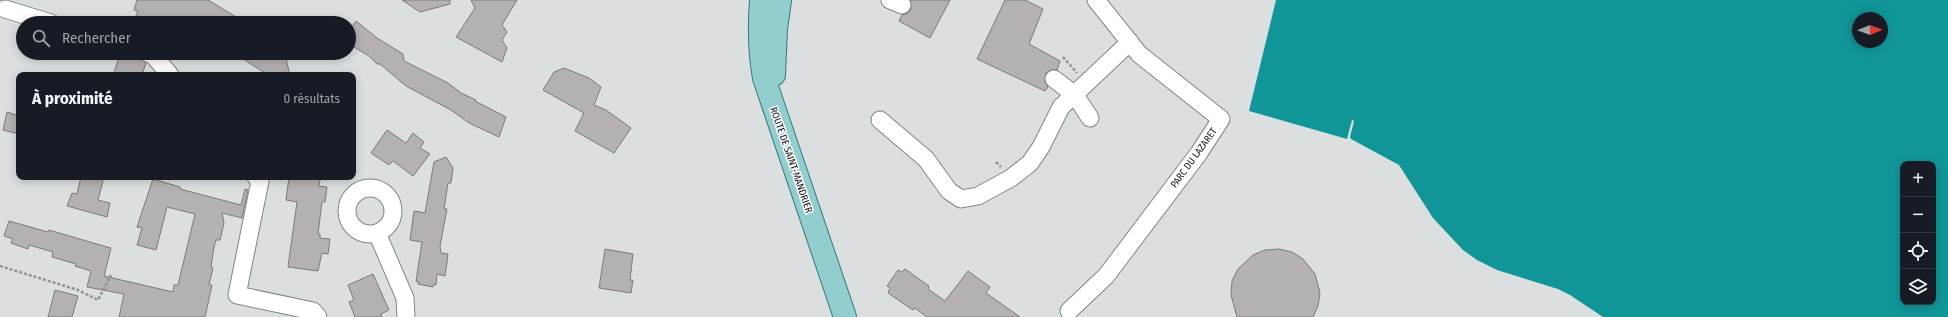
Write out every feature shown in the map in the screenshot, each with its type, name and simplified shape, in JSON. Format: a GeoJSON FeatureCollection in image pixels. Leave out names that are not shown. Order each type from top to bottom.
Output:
{"type":"FeatureCollection","features":[{"type":"Feature","properties":{"kind":"main road","name":"ROUTE DE SAINT-MANDRIER"},"geometry":{"type":"LineString","coordinates":[[762,0],[759,26],[759,54],[764,78],[845,317]]}},
{"type":"Feature","properties":{"kind":"main road","name":"ROUTE DE SAINT-MANDRIER"},"geometry":{"type":"LineString","coordinates":[[780,0],[775,41],[774,77],[780,102],[855,317]]}},
{"type":"Feature","properties":{"kind":"street","name":"PARC DU LAZARET"},"geometry":{"type":"LineString","coordinates":[[1069,311],[1106,276],[1199,153],[1221,119],[1139,54],[1096,0]]}},
{"type":"Feature","properties":{"kind":"street"},"geometry":{"type":"LineString","coordinates":[[4,10],[26,16]]}},
{"type":"Feature","properties":{"kind":"street"},"geometry":{"type":"LineString","coordinates":[[880,120],[926,158],[949,191],[961,199],[978,196],[1011,178],[1030,163],[1041,147],[1061,107],[1130,42]]}},
{"type":"Feature","properties":{"kind":"street"},"geometry":{"type":"LineString","coordinates":[[157,60],[167,72]]}},
{"type":"Feature","properties":{"kind":"street"},"geometry":{"type":"LineString","coordinates":[[1054,79],[1075,95],[1090,118]]}},
{"type":"Feature","properties":{"kind":"street"},"geometry":{"type":"LineString","coordinates":[[259,180],[237,295],[313,311],[318,317]]}},
{"type":"Feature","properties":{"kind":"street"},"geometry":{"type":"LineString","coordinates":[[377,233],[405,298],[406,317]]}},
{"type":"Feature","properties":{"kind":"path"},"geometry":{"type":"LineString","coordinates":[[0,266],[78,290],[98,300],[111,275]]}},
{"type":"Feature","properties":{"kind":"water"},"geometry":{"type":"Polygon","coordinates":[[[1276,0],[1948,0],[1948,317],[1603,317],[1570,295],[1558,289],[1497,270],[1477,260],[1463,250],[1433,218],[1399,165],[1351,139],[1350,137],[1354,121],[1352,120],[1347,139],[1249,111],[1276,0]]]}},
{"type":"Feature","properties":{"kind":"building"},"geometry":{"type":"Polygon","coordinates":[[[137,0],[208,0],[234,16],[136,16],[138,11],[134,10],[137,0]]]}},
{"type":"Feature","properties":{"kind":"building"},"geometry":{"type":"Polygon","coordinates":[[[402,0],[450,0],[450,4],[420,12],[402,0]]]}},
{"type":"Feature","properties":{"kind":"building"},"geometry":{"type":"Polygon","coordinates":[[[471,0],[517,0],[502,25],[507,32],[502,40],[507,48],[502,62],[456,37],[475,8],[471,0]]]}},
{"type":"Feature","properties":{"kind":"building"},"geometry":{"type":"Polygon","coordinates":[[[910,0],[950,0],[930,38],[899,21],[902,15],[908,13],[911,9],[910,0]]]}},
{"type":"Feature","properties":{"kind":"building"},"geometry":{"type":"Polygon","coordinates":[[[1005,0],[1025,0],[1043,9],[1029,44],[1060,61],[1057,70],[1051,70],[1046,73],[1045,82],[1048,87],[1045,91],[977,59],[1005,0]]]}},
{"type":"Feature","properties":{"kind":"building"},"geometry":{"type":"Polygon","coordinates":[[[356,21],[377,38],[403,54],[404,61],[448,83],[461,93],[506,117],[499,137],[469,123],[451,110],[406,86],[369,56],[356,48],[356,21]]]}},
{"type":"Feature","properties":{"kind":"building"},"geometry":{"type":"Polygon","coordinates":[[[118,60],[142,60],[146,63],[143,72],[114,72],[118,60]]]}},
{"type":"Feature","properties":{"kind":"building"},"geometry":{"type":"Polygon","coordinates":[[[245,60],[286,60],[289,72],[263,72],[245,60]]]}},
{"type":"Feature","properties":{"kind":"building"},"geometry":{"type":"Polygon","coordinates":[[[564,68],[589,78],[601,87],[594,105],[606,110],[631,128],[614,153],[575,131],[584,113],[543,90],[554,72],[564,68]]]}},
{"type":"Feature","properties":{"kind":"building"},"geometry":{"type":"Polygon","coordinates":[[[7,112],[16,115],[16,133],[3,130],[7,112]]]}},
{"type":"Feature","properties":{"kind":"building"},"geometry":{"type":"Polygon","coordinates":[[[387,130],[406,143],[413,133],[424,142],[420,148],[430,154],[413,176],[393,161],[389,165],[371,153],[387,130]]]}},
{"type":"Feature","properties":{"kind":"building"},"geometry":{"type":"Polygon","coordinates":[[[446,157],[453,168],[451,183],[448,183],[444,209],[447,209],[440,246],[441,253],[448,254],[445,276],[437,274],[436,285],[434,284],[433,287],[418,284],[418,281],[416,281],[422,242],[410,240],[414,211],[425,213],[434,162],[446,157]]]}},
{"type":"Feature","properties":{"kind":"building"},"geometry":{"type":"Polygon","coordinates":[[[80,180],[103,180],[98,200],[110,203],[107,217],[67,206],[72,193],[77,194],[80,180]]]}},
{"type":"Feature","properties":{"kind":"building"},"geometry":{"type":"Polygon","coordinates":[[[153,180],[180,187],[180,189],[241,205],[245,189],[248,190],[242,218],[222,213],[224,223],[220,240],[216,240],[214,247],[211,267],[213,268],[209,285],[212,285],[205,317],[119,317],[124,294],[87,287],[91,271],[75,266],[76,264],[52,257],[53,252],[29,245],[28,249],[11,243],[13,239],[4,236],[9,221],[48,232],[49,230],[111,248],[104,276],[173,292],[174,285],[178,285],[195,214],[167,207],[156,250],[137,245],[142,228],[137,227],[153,180]]]}},
{"type":"Feature","properties":{"kind":"building"},"geometry":{"type":"Polygon","coordinates":[[[289,180],[320,180],[319,186],[327,187],[325,202],[322,202],[318,234],[320,234],[320,238],[330,239],[328,254],[322,253],[318,271],[288,267],[297,202],[286,200],[289,180]]]}},
{"type":"Feature","properties":{"kind":"building"},"geometry":{"type":"Polygon","coordinates":[[[605,249],[633,254],[630,280],[633,280],[631,293],[599,288],[605,249]]]}},
{"type":"Feature","properties":{"kind":"building"},"geometry":{"type":"Polygon","coordinates":[[[1279,249],[1292,252],[1303,259],[1315,274],[1320,293],[1318,306],[1313,317],[1237,317],[1231,295],[1232,281],[1238,269],[1253,255],[1265,250],[1279,249]]]}},
{"type":"Feature","properties":{"kind":"building"},"geometry":{"type":"Polygon","coordinates":[[[905,269],[929,286],[928,289],[945,301],[968,271],[990,287],[986,293],[1020,317],[927,317],[915,308],[913,310],[888,293],[890,288],[887,286],[898,270],[902,272],[905,269]]]}},
{"type":"Feature","properties":{"kind":"building"},"geometry":{"type":"Polygon","coordinates":[[[373,274],[389,310],[381,314],[382,317],[355,317],[349,302],[354,300],[348,285],[373,274]]]}},
{"type":"Feature","properties":{"kind":"building"},"geometry":{"type":"Polygon","coordinates":[[[55,290],[78,296],[72,317],[48,317],[55,290]]]}}]}
